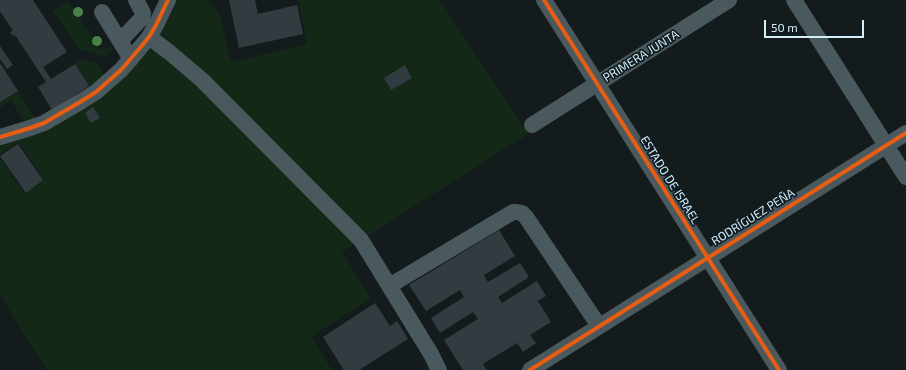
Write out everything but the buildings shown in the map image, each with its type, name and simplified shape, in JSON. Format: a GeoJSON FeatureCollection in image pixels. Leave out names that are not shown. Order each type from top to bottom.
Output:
{"type":"FeatureCollection","features":[{"type":"Feature","properties":{"kind":"street"},"geometry":{"type":"LineString","coordinates":[[120,41],[142,18],[143,13],[136,0]]}},
{"type":"Feature","properties":{"kind":"street"},"geometry":{"type":"LineString","coordinates":[[0,137],[44,122],[96,92],[111,80],[131,60],[149,37],[168,0]]}},
{"type":"Feature","properties":{"kind":"street","name":"ESTADO DE ISRAEL"},"geometry":{"type":"LineString","coordinates":[[544,0],[778,370]]}},
{"type":"Feature","properties":{"kind":"street","name":"PRIMERA JUNTA"},"geometry":{"type":"LineString","coordinates":[[532,125],[729,0]]}},
{"type":"Feature","properties":{"kind":"street"},"geometry":{"type":"LineString","coordinates":[[794,0],[906,177]]}},
{"type":"Feature","properties":{"kind":"street"},"geometry":{"type":"LineString","coordinates":[[102,12],[131,60]]}},
{"type":"Feature","properties":{"kind":"street"},"geometry":{"type":"LineString","coordinates":[[149,37],[202,80],[361,240],[431,354],[439,370]]}},
{"type":"Feature","properties":{"kind":"street","name":"RODRÍGUEZ PEÑA"},"geometry":{"type":"LineString","coordinates":[[530,370],[906,133]]}},
{"type":"Feature","properties":{"kind":"street"},"geometry":{"type":"LineString","coordinates":[[390,286],[512,212],[517,212],[522,213],[526,217],[599,326]]}},
{"type":"Feature","properties":{"kind":"green space"},"geometry":{"type":"Polygon","coordinates":[[[176,0],[208,0],[219,12],[231,62],[307,44],[299,0],[440,0],[528,134],[342,252],[371,298],[311,337],[332,370],[47,370],[0,295],[0,158],[24,193],[44,179],[19,142],[0,154],[0,143],[45,127],[160,37],[159,34],[176,0]]]}},
{"type":"Feature","properties":{"kind":"green space"},"geometry":{"type":"Polygon","coordinates":[[[68,1],[100,49],[112,47],[113,50],[107,52],[108,56],[98,55],[79,49],[53,11],[68,1]]]}},
{"type":"Feature","properties":{"kind":"green space"},"geometry":{"type":"Polygon","coordinates":[[[82,59],[98,64],[105,76],[90,88],[75,64],[82,59]]]}},
{"type":"Feature","properties":{"kind":"green space"},"geometry":{"type":"Polygon","coordinates":[[[18,91],[36,119],[25,123],[11,100],[0,107],[0,102],[18,91]]]}},
{"type":"Feature","properties":{"kind":"cycle path"},"geometry":{"type":"LineString","coordinates":[[0,137],[44,123],[96,92],[121,70],[149,37],[168,0]]}},
{"type":"Feature","properties":{"kind":"cycle path"},"geometry":{"type":"LineString","coordinates":[[544,0],[779,370]]}},
{"type":"Feature","properties":{"kind":"cycle path"},"geometry":{"type":"LineString","coordinates":[[530,370],[906,133]]}}]}
